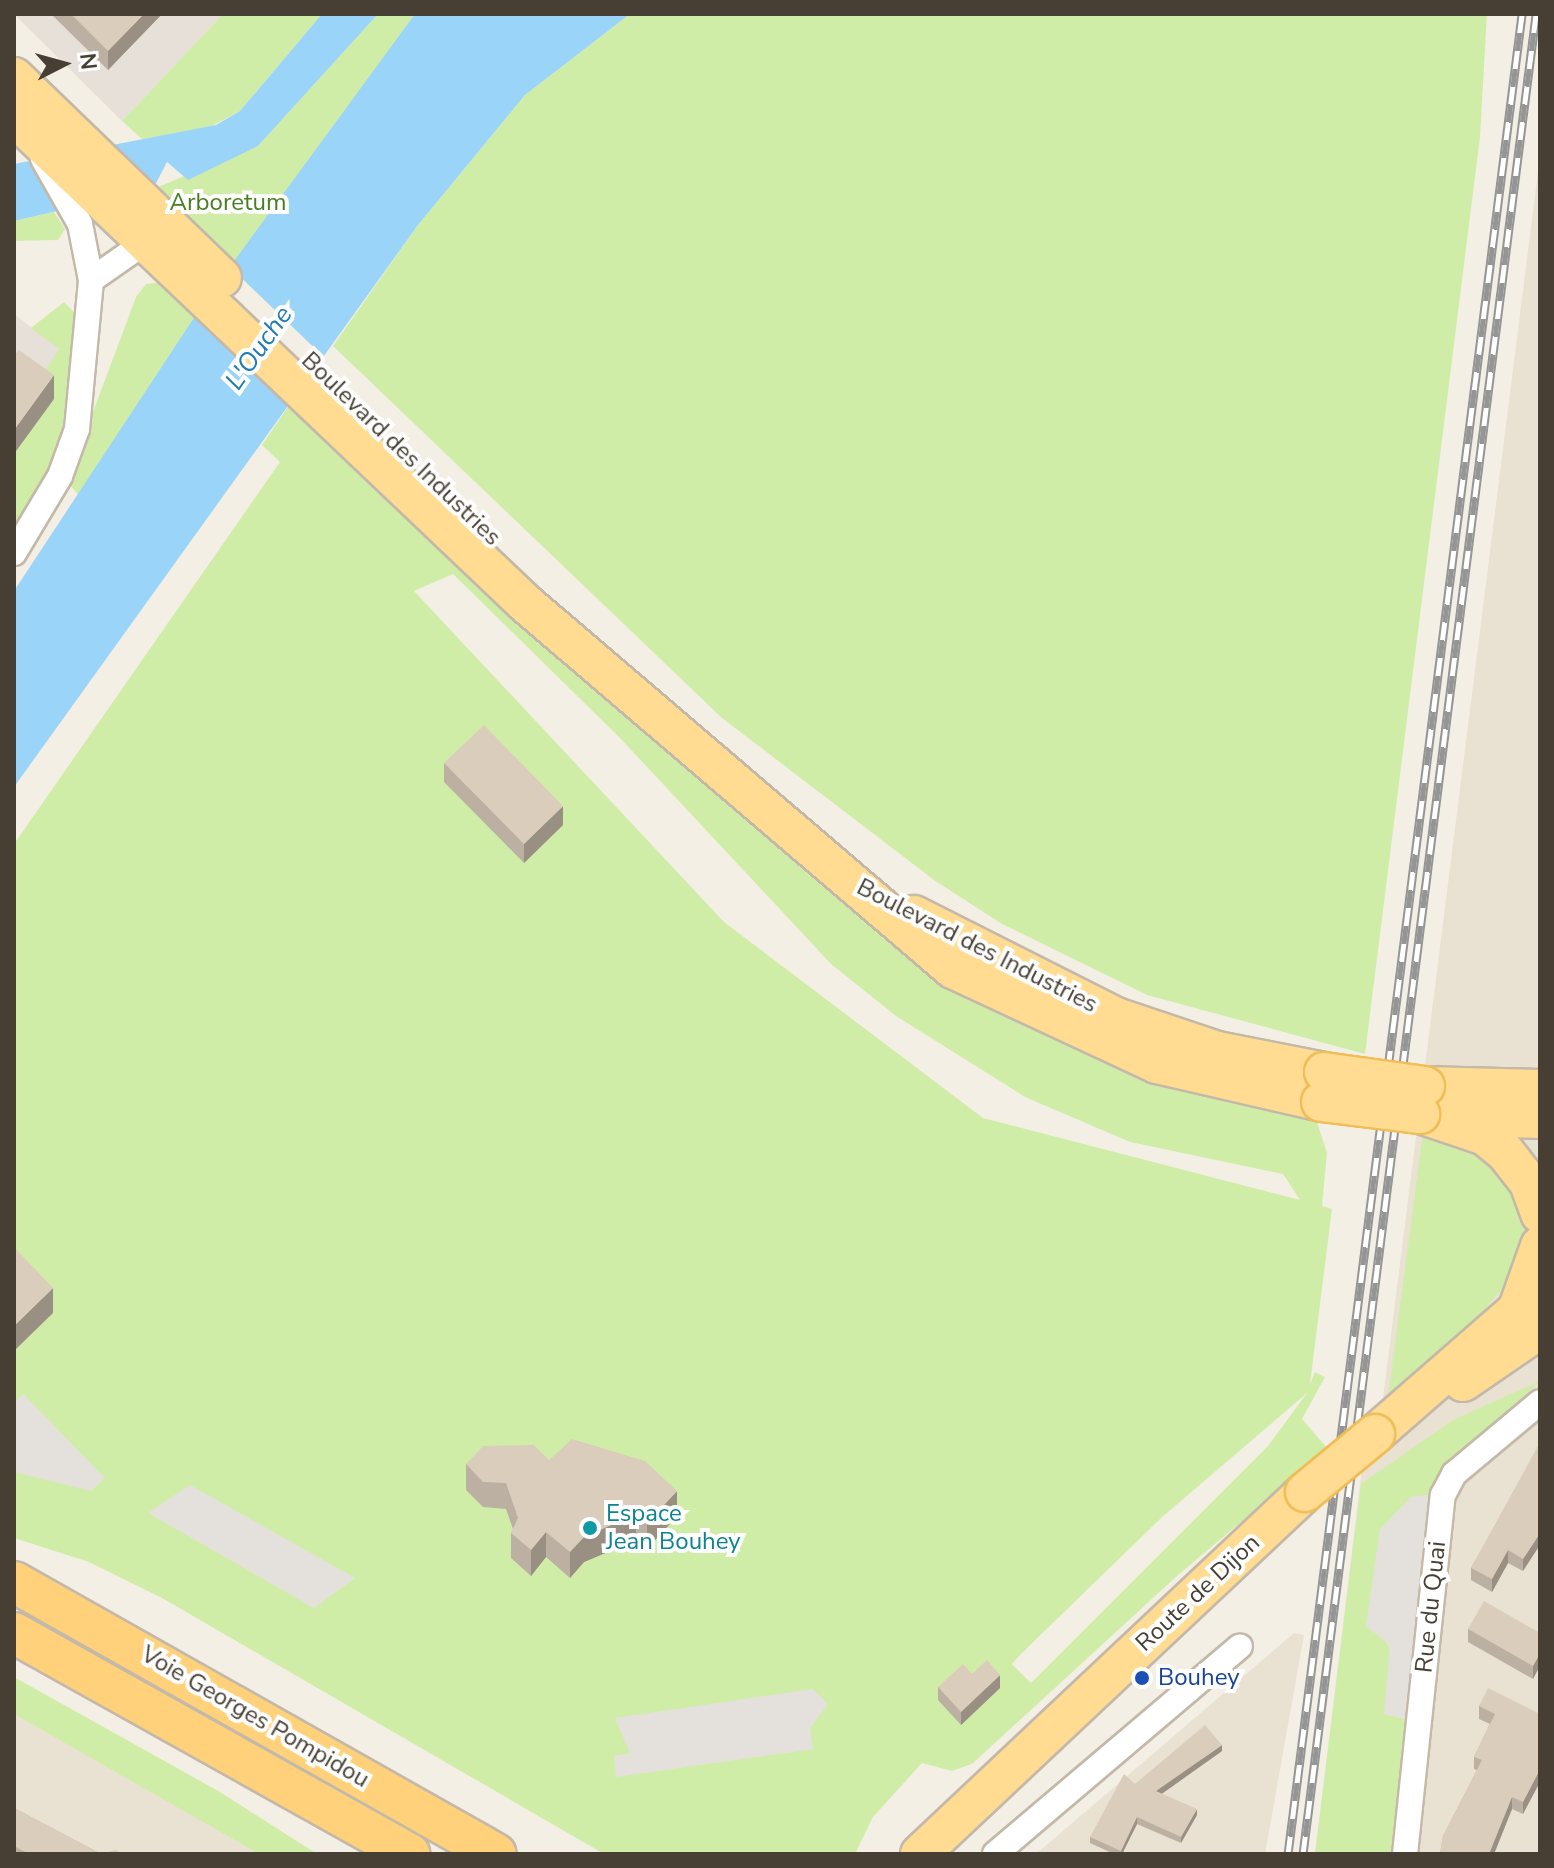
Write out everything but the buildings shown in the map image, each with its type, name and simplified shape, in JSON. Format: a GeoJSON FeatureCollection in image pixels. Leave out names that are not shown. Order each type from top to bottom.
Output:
{"type":"FeatureCollection","features":[{"type":"Feature","properties":{"kind":"highway","name":"Voie Georges Pompidou"},"geometry":{"type":"LineString","coordinates":[[14,1582],[496,1854]]}},
{"type":"Feature","properties":{"kind":"highway","name":"Voie Georges Pompidou"},"geometry":{"type":"LineString","coordinates":[[14,1633],[409,1854]]}},
{"type":"Feature","properties":{"kind":"main road","name":"Boulevard des Industries"},"geometry":{"type":"LineString","coordinates":[[14,77],[43,135],[212,285],[321,389],[525,603],[953,969],[1052,1021],[1210,1080],[1322,1087],[1540,1119]]}},
{"type":"Feature","properties":{"kind":"main road","name":"Boulevard des Industries"},"geometry":{"type":"LineString","coordinates":[[1423,1100],[1540,1089]]}},
{"type":"Feature","properties":{"kind":"main road","name":"Boulevard des Industries"},"geometry":{"type":"LineString","coordinates":[[1423,1100],[1485,1136],[1505,1152],[1529,1183],[1540,1214]]}},
{"type":"Feature","properties":{"kind":"main road"},"geometry":{"type":"LineString","coordinates":[[1533,1308],[1540,1246]]}},
{"type":"Feature","properties":{"kind":"main road","name":"Route de Dijon"},"geometry":{"type":"LineString","coordinates":[[920,1854],[1305,1492],[1533,1308]]}},
{"type":"Feature","properties":{"kind":"street"},"geometry":{"type":"LineString","coordinates":[[14,553],[60,476],[77,429],[91,280],[80,224],[43,135]]}},
{"type":"Feature","properties":{"kind":"street"},"geometry":{"type":"LineString","coordinates":[[91,280],[156,234]]}},
{"type":"Feature","properties":{"kind":"street","name":"Rue du Quai"},"geometry":{"type":"LineString","coordinates":[[1405,1854],[1443,1495],[1454,1474],[1540,1402]]}},
{"type":"Feature","properties":{"kind":"street"},"geometry":{"type":"LineString","coordinates":[[995,1854],[1240,1646]]}},
{"type":"Feature","properties":{"kind":"shaded area"},"geometry":{"type":"Polygon","coordinates":[[[14,14],[223,14],[122,121],[14,14]]]}},
{"type":"Feature","properties":{"kind":"shaded area"},"geometry":{"type":"Polygon","coordinates":[[[1540,156],[1540,1854],[1315,1854],[1368,1419],[1382,1406],[1540,156]]]}},
{"type":"Feature","properties":{"kind":"shaded area"},"geometry":{"type":"Polygon","coordinates":[[[14,314],[59,349],[61,422],[14,459],[14,314]]]}},
{"type":"Feature","properties":{"kind":"shaded area"},"geometry":{"type":"Polygon","coordinates":[[[23,1394],[105,1478],[91,1491],[14,1472],[14,1403],[23,1394]]]}},
{"type":"Feature","properties":{"kind":"shaded area"},"geometry":{"type":"Polygon","coordinates":[[[190,1485],[355,1578],[314,1608],[148,1513],[190,1485]]]}},
{"type":"Feature","properties":{"kind":"shaded area"},"geometry":{"type":"Polygon","coordinates":[[[1434,1494],[1406,1719],[1384,1714],[1390,1645],[1366,1626],[1380,1529],[1411,1497],[1434,1494]]]}},
{"type":"Feature","properties":{"kind":"shaded area"},"geometry":{"type":"Polygon","coordinates":[[[1294,1633],[1304,1635],[1265,1854],[1036,1854],[1294,1633]]]}},
{"type":"Feature","properties":{"kind":"shaded area"},"geometry":{"type":"Polygon","coordinates":[[[813,1689],[828,1704],[810,1728],[813,1749],[616,1777],[614,1756],[630,1753],[615,1718],[813,1689]]]}},
{"type":"Feature","properties":{"kind":"shaded area"},"geometry":{"type":"Polygon","coordinates":[[[14,1714],[182,1808],[259,1854],[14,1854],[14,1714]]]}},
{"type":"Feature","properties":{"kind":"green space"},"geometry":{"type":"Polygon","coordinates":[[[223,14],[322,14],[240,111],[206,129],[142,139],[122,121],[223,14]]]}},
{"type":"Feature","properties":{"kind":"green space","name":"Arboretum"},"geometry":{"type":"Polygon","coordinates":[[[378,14],[415,14],[235,267],[153,189],[258,146],[378,14]]]}},
{"type":"Feature","properties":{"kind":"green space"},"geometry":{"type":"Polygon","coordinates":[[[630,14],[1487,14],[1480,137],[1365,1054],[1147,995],[1002,924],[934,880],[722,718],[333,346],[418,225],[525,95],[630,14]]]}},
{"type":"Feature","properties":{"kind":"green space"},"geometry":{"type":"Polygon","coordinates":[[[54,212],[65,229],[58,240],[14,241],[14,221],[54,212]]]}},
{"type":"Feature","properties":{"kind":"green space"},"geometry":{"type":"Polygon","coordinates":[[[164,282],[200,310],[79,496],[69,484],[78,452],[136,297],[146,284],[164,282]]]}},
{"type":"Feature","properties":{"kind":"green space"},"geometry":{"type":"Polygon","coordinates":[[[64,302],[75,313],[71,410],[50,475],[14,539],[14,454],[53,399],[35,386],[59,349],[31,328],[64,302]]]}},
{"type":"Feature","properties":{"kind":"green space"},"geometry":{"type":"Polygon","coordinates":[[[294,398],[649,733],[889,943],[979,1001],[1074,1047],[1186,1087],[1315,1116],[1327,1153],[1322,1206],[1332,1209],[1310,1384],[1315,1372],[1325,1377],[1302,1419],[1328,1449],[1178,1575],[972,1764],[952,1771],[922,1763],[873,1817],[855,1854],[604,1854],[162,1598],[89,1562],[14,1538],[14,844],[280,462],[262,445],[294,398]],[[453,574],[414,591],[724,922],[983,1118],[1300,1200],[1283,1174],[1130,1142],[1025,1097],[896,1016],[831,964],[620,738],[453,574]],[[1307,1393],[1161,1518],[1012,1664],[1031,1683],[1268,1446],[1307,1393]]]}},
{"type":"Feature","properties":{"kind":"green space"},"geometry":{"type":"Polygon","coordinates":[[[1423,1133],[1490,1153],[1530,1221],[1508,1282],[1451,1350],[1387,1405],[1423,1133]]]}},
{"type":"Feature","properties":{"kind":"green space"},"geometry":{"type":"Polygon","coordinates":[[[1540,1381],[1447,1465],[1385,1638],[1392,1656],[1384,1714],[1412,1721],[1396,1854],[1315,1854],[1361,1484],[1453,1420],[1540,1381]]]}},
{"type":"Feature","properties":{"kind":"green space"},"geometry":{"type":"Polygon","coordinates":[[[14,1677],[220,1792],[317,1854],[259,1854],[14,1714],[14,1677]]]}},
{"type":"Feature","properties":{"kind":"water"},"geometry":{"type":"Polygon","coordinates":[[[322,14],[378,14],[258,146],[188,180],[167,162],[153,189],[14,221],[14,164],[216,125],[240,111],[322,14]]]}},
{"type":"Feature","properties":{"kind":"water","name":"L'Ouche"},"geometry":{"type":"Polygon","coordinates":[[[415,14],[630,14],[525,95],[418,225],[14,787],[14,591],[207,298],[415,14]]]}},
{"type":"Feature","properties":{"kind":"pier"},"geometry":{"type":"Polygon","coordinates":[[[230,267],[327,360],[304,390],[205,296],[230,267]]]}},
{"type":"Feature","properties":{"kind":"railway"},"geometry":{"type":"LineString","coordinates":[[1288,1854],[1522,14]]}},
{"type":"Feature","properties":{"kind":"railway"},"geometry":{"type":"LineString","coordinates":[[1303,1854],[1536,14]]}},
{"type":"Feature","properties":{"kind":"place","name":"Espace Jean Bouhey"},"geometry":{"type":"Point","coordinates":[590,1528]}},
{"type":"Feature","properties":{"kind":"place","name":"Bouhey"},"geometry":{"type":"Point","coordinates":[1142,1678]}}]}
